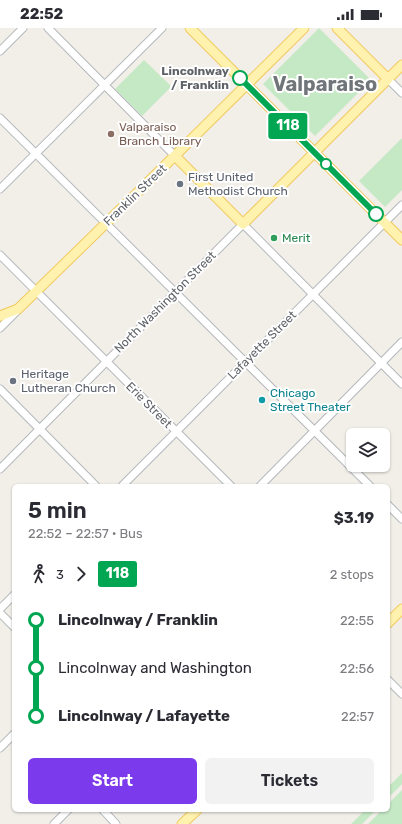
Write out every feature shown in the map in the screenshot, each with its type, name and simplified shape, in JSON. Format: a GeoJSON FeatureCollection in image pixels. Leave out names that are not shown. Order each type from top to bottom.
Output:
{"type":"FeatureCollection","features":[{"type":"Feature","properties":{"kind":"main road"},"geometry":{"type":"LineString","coordinates":[[190,28],[402,240]]}},
{"type":"Feature","properties":{"kind":"main road","name":"Franklin Street"},"geometry":{"type":"LineString","coordinates":[[18,309],[304,28]]}},
{"type":"Feature","properties":{"kind":"main road"},"geometry":{"type":"LineString","coordinates":[[337,28],[388,79]]}},
{"type":"Feature","properties":{"kind":"main road","name":"North Washington Street"},"geometry":{"type":"LineString","coordinates":[[243,224],[402,65]]}},
{"type":"Feature","properties":{"kind":"main road"},"geometry":{"type":"LineString","coordinates":[[175,156],[243,224]]}},
{"type":"Feature","properties":{"kind":"main road"},"geometry":{"type":"LineString","coordinates":[[0,316],[18,309]]}},
{"type":"Feature","properties":{"kind":"main road"},"geometry":{"type":"LineString","coordinates":[[390,621],[402,609]]}},
{"type":"Feature","properties":{"kind":"main road"},"geometry":{"type":"LineString","coordinates":[[182,824],[194,812]]}},
{"type":"Feature","properties":{"kind":"street"},"geometry":{"type":"LineString","coordinates":[[0,51],[23,28]]}},
{"type":"Feature","properties":{"kind":"street"},"geometry":{"type":"LineString","coordinates":[[48,28],[175,156]]}},
{"type":"Feature","properties":{"kind":"street"},"geometry":{"type":"LineString","coordinates":[[0,189],[162,28]]}},
{"type":"Feature","properties":{"kind":"street"},"geometry":{"type":"LineString","coordinates":[[388,79],[402,94]]}},
{"type":"Feature","properties":{"kind":"street"},"geometry":{"type":"LineString","coordinates":[[0,118],[368,484]]}},
{"type":"Feature","properties":{"kind":"street","name":"Lafayette Street"},"geometry":{"type":"LineString","coordinates":[[124,484],[402,204]]}},
{"type":"Feature","properties":{"kind":"street"},"geometry":{"type":"LineString","coordinates":[[243,224],[402,384]]}},
{"type":"Feature","properties":{"kind":"street","name":"North Washington Street"},"geometry":{"type":"LineString","coordinates":[[0,468],[243,224]]}},
{"type":"Feature","properties":{"kind":"street","name":"Erie Street"},"geometry":{"type":"LineString","coordinates":[[0,255],[229,484]]}},
{"type":"Feature","properties":{"kind":"street","name":"Franklin Street"},"geometry":{"type":"LineString","coordinates":[[0,328],[18,309]]}},
{"type":"Feature","properties":{"kind":"street"},"geometry":{"type":"LineString","coordinates":[[262,484],[402,342]]}},
{"type":"Feature","properties":{"kind":"street"},"geometry":{"type":"LineString","coordinates":[[0,389],[94,484]]}},
{"type":"Feature","properties":{"kind":"street"},"geometry":{"type":"LineString","coordinates":[[390,507],[402,519]]}},
{"type":"Feature","properties":{"kind":"street"},"geometry":{"type":"LineString","coordinates":[[0,609],[12,597]]}},
{"type":"Feature","properties":{"kind":"street"},"geometry":{"type":"LineString","coordinates":[[0,613],[12,625]]}},
{"type":"Feature","properties":{"kind":"street"},"geometry":{"type":"LineString","coordinates":[[390,682],[402,694]]}},
{"type":"Feature","properties":{"kind":"street"},"geometry":{"type":"LineString","coordinates":[[1,745],[12,736]]}},
{"type":"Feature","properties":{"kind":"street"},"geometry":{"type":"LineString","coordinates":[[54,824],[66,812]]}},
{"type":"Feature","properties":{"kind":"street"},"geometry":{"type":"LineString","coordinates":[[104,812],[116,824]]}},
{"type":"Feature","properties":{"kind":"green space"},"geometry":{"type":"Polygon","coordinates":[[[319,28],[371,80],[315,136],[263,84],[319,28]]]}},
{"type":"Feature","properties":{"kind":"green space"},"geometry":{"type":"Polygon","coordinates":[[[144,60],[170,85],[170,88],[142,116],[115,89],[144,60]]]}},
{"type":"Feature","properties":{"kind":"green space"},"geometry":{"type":"Polygon","coordinates":[[[402,138],[402,190],[385,207],[359,181],[402,138]]]}},
{"type":"Feature","properties":{"kind":"green space"},"geometry":{"type":"Polygon","coordinates":[[[402,773],[402,784],[390,796],[390,785],[402,773]]]}},
{"type":"Feature","properties":{"kind":"green space"},"geometry":{"type":"Polygon","coordinates":[[[402,790],[402,824],[368,824],[380,812],[390,812],[390,802],[402,790]]]}},
{"type":"Feature","properties":{"kind":"green space"},"geometry":{"type":"Polygon","coordinates":[[[363,812],[374,812],[362,824],[351,824],[363,812]]]}},
{"type":"Feature","properties":{"kind":"bus line","name":"118"},"geometry":{"type":"LineString","coordinates":[[240,78],[376,214]]}},
{"type":"Feature","properties":{"kind":"place","name":"Lincolnway / Franklin"},"geometry":{"type":"Point","coordinates":[240,78]}},
{"type":"Feature","properties":{"kind":"place","name":"Valparaiso Branch Library"},"geometry":{"type":"Point","coordinates":[111,134]}},
{"type":"Feature","properties":{"kind":"place","name":"First United Methodist Church"},"geometry":{"type":"Point","coordinates":[180,184]}},
{"type":"Feature","properties":{"kind":"place","name":"Merit"},"geometry":{"type":"Point","coordinates":[274,238]}},
{"type":"Feature","properties":{"kind":"place","name":"Heritage Lutheran Church"},"geometry":{"type":"Point","coordinates":[13,381]}},
{"type":"Feature","properties":{"kind":"place","name":"Chicago Street Theater"},"geometry":{"type":"Point","coordinates":[262,400]}},
{"type":"Feature","properties":{"kind":"district","name":"Valparaiso"},"geometry":{"type":"Point","coordinates":[325,84]}}]}
